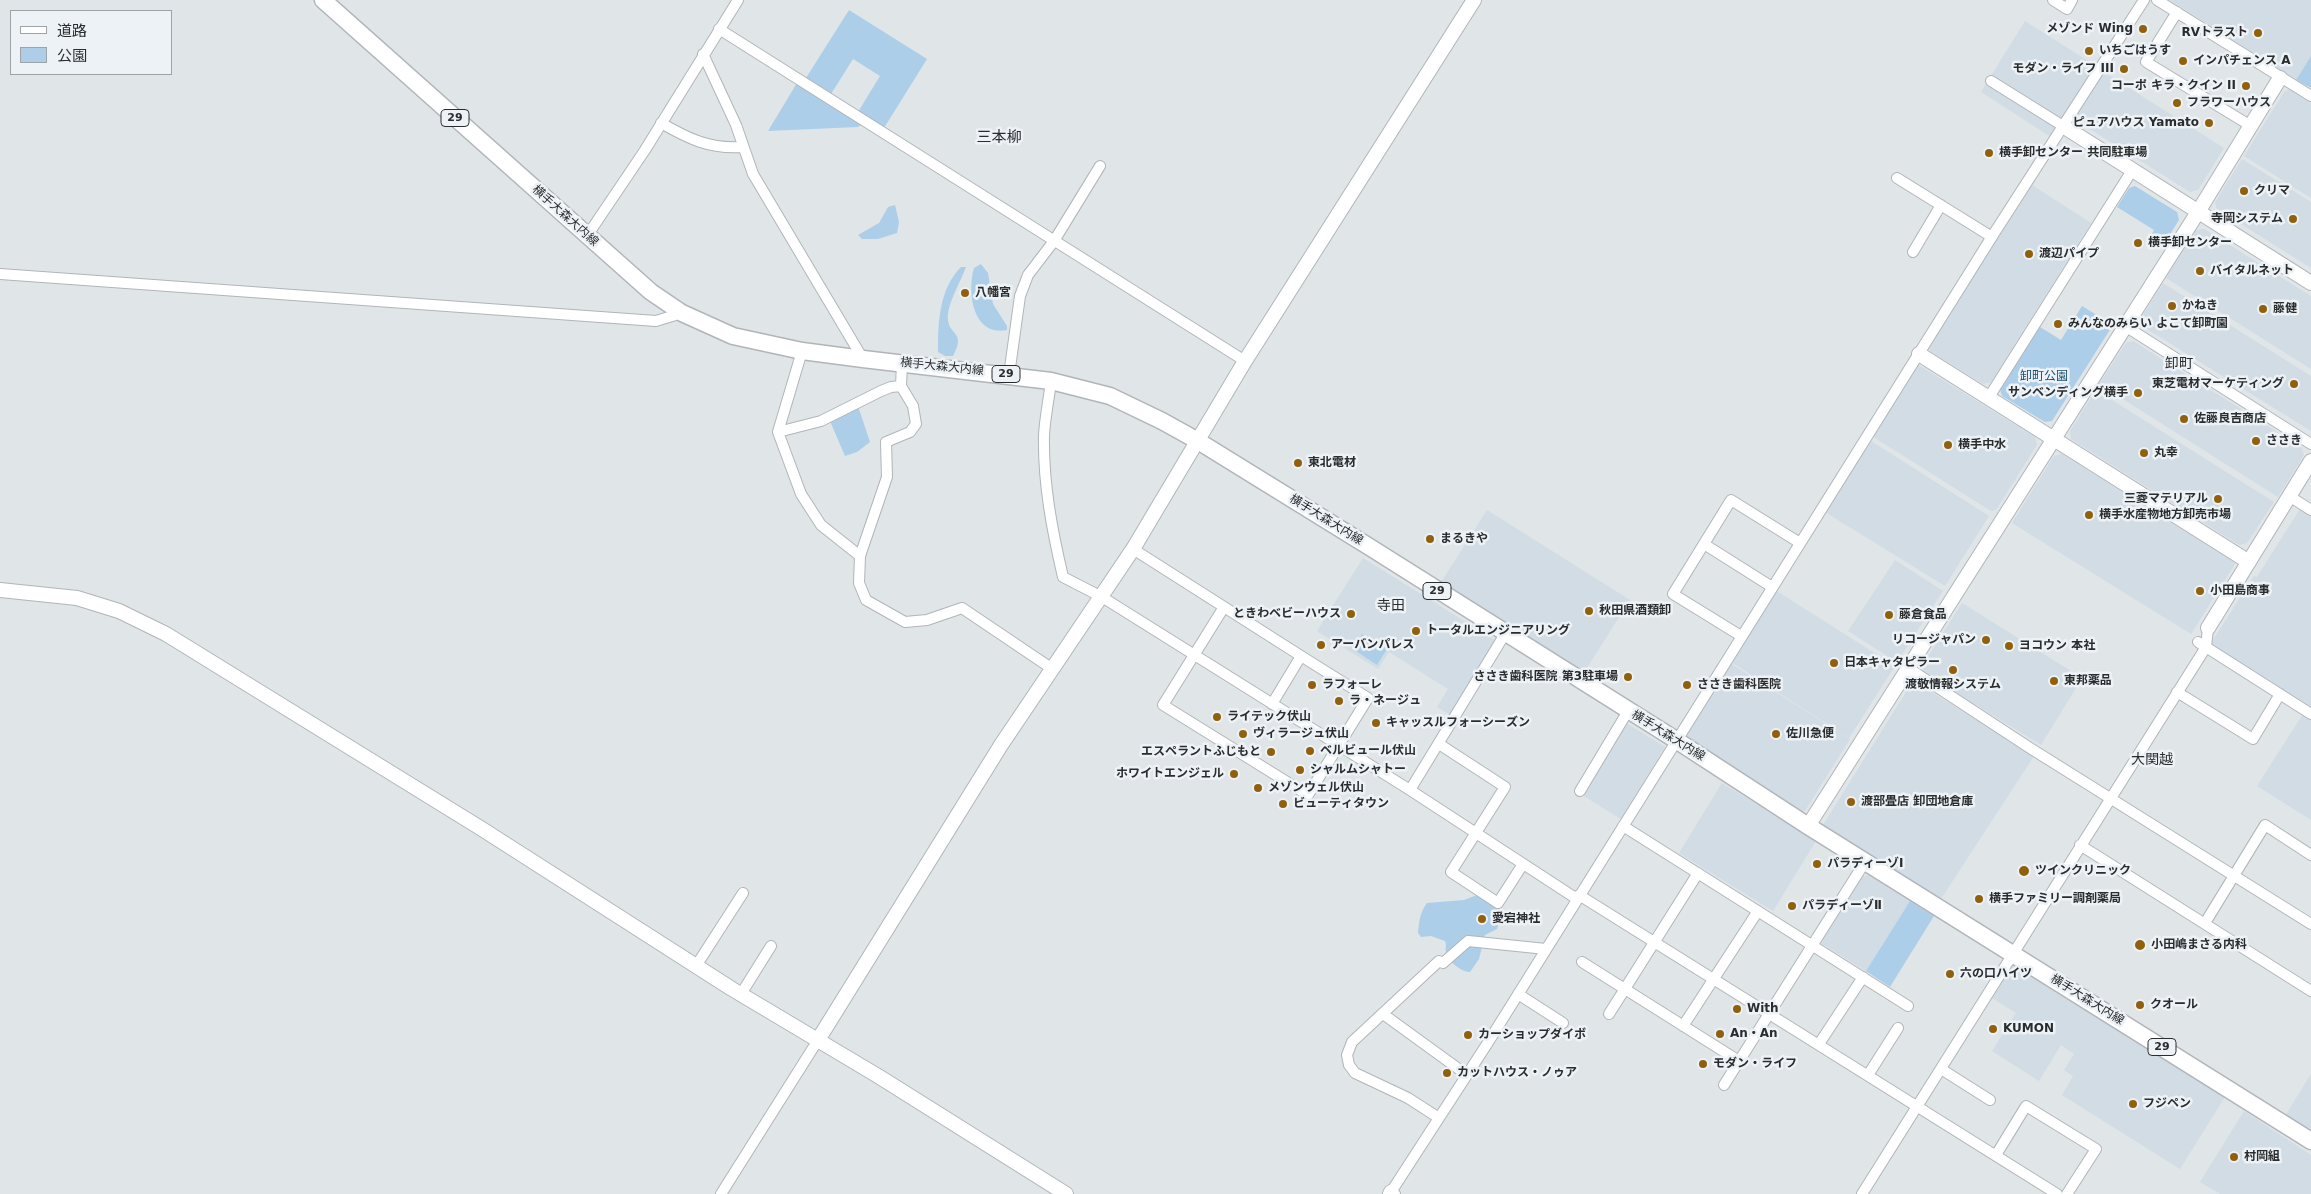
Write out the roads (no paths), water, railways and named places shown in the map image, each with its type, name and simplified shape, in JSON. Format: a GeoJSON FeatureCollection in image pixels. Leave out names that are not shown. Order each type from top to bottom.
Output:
{"type":"FeatureCollection","features":[{"type":"Feature","properties":{"kind":"main road","name":"横手大森大内線"},"geometry":{"type":"LineString","coordinates":[[323,0],[651,292],[682,313],[734,336],[802,350],[1051,381],[1110,396],[1198,441],[2311,1141]]}},
{"type":"Feature","properties":{"kind":"street"},"geometry":{"type":"LineString","coordinates":[[587,236],[738,0]]}},
{"type":"Feature","properties":{"kind":"street"},"geometry":{"type":"LineString","coordinates":[[721,1194],[1051,668],[1102,597],[1246,361],[1474,0]]}},
{"type":"Feature","properties":{"kind":"street"},"geometry":{"type":"LineString","coordinates":[[2053,0],[2067,8],[2072,0]]}},
{"type":"Feature","properties":{"kind":"street"},"geometry":{"type":"LineString","coordinates":[[1392,1193],[1918,354],[2144,0]]}},
{"type":"Feature","properties":{"kind":"street"},"geometry":{"type":"LineString","coordinates":[[2157,0],[2311,96]]}},
{"type":"Feature","properties":{"kind":"street"},"geometry":{"type":"LineString","coordinates":[[2177,12],[2146,62],[2251,126]]}},
{"type":"Feature","properties":{"kind":"street"},"geometry":{"type":"LineString","coordinates":[[719,30],[1246,361]]}},
{"type":"Feature","properties":{"kind":"street"},"geometry":{"type":"LineString","coordinates":[[703,54],[736,125],[742,147],[753,174],[863,359]]}},
{"type":"Feature","properties":{"kind":"street"},"geometry":{"type":"LineString","coordinates":[[1808,826],[2198,212],[2280,78]]}},
{"type":"Feature","properties":{"kind":"street"},"geometry":{"type":"LineString","coordinates":[[1991,81],[2311,283]]}},
{"type":"Feature","properties":{"kind":"street"},"geometry":{"type":"LineString","coordinates":[[661,123],[694,142],[726,148],[742,147]]}},
{"type":"Feature","properties":{"kind":"street"},"geometry":{"type":"LineString","coordinates":[[1009,375],[1020,296],[1028,275],[1054,241],[1100,166]]}},
{"type":"Feature","properties":{"kind":"street"},"geometry":{"type":"LineString","coordinates":[[1989,397],[2133,169]]}},
{"type":"Feature","properties":{"kind":"street"},"geometry":{"type":"LineString","coordinates":[[1897,178],[1992,237]]}},
{"type":"Feature","properties":{"kind":"street"},"geometry":{"type":"LineString","coordinates":[[1913,252],[1941,206]]}},
{"type":"Feature","properties":{"kind":"street"},"geometry":{"type":"LineString","coordinates":[[0,274],[656,321],[682,313]]}},
{"type":"Feature","properties":{"kind":"street"},"geometry":{"type":"LineString","coordinates":[[2125,326],[2311,444]]}},
{"type":"Feature","properties":{"kind":"street"},"geometry":{"type":"LineString","coordinates":[[802,350],[778,432],[802,494],[822,525],[860,556]]}},
{"type":"Feature","properties":{"kind":"street"},"geometry":{"type":"LineString","coordinates":[[1918,354],[2249,562]]}},
{"type":"Feature","properties":{"kind":"street"},"geometry":{"type":"LineString","coordinates":[[902,363],[901,386],[913,406],[916,424],[910,432],[886,442],[887,477],[860,556],[859,583],[866,600],[905,622],[927,620],[962,608],[1051,668]]}},
{"type":"Feature","properties":{"kind":"street"},"geometry":{"type":"LineString","coordinates":[[1051,381],[1044,433],[1052,530],[1063,577],[1102,597],[1410,790],[1523,864],[1714,979],[2058,1194]]}},
{"type":"Feature","properties":{"kind":"street"},"geometry":{"type":"LineString","coordinates":[[778,432],[822,421],[881,391],[901,386]]}},
{"type":"Feature","properties":{"kind":"street"},"geometry":{"type":"LineString","coordinates":[[1862,1194],[2177,692],[2202,644],[2208,628],[2311,461]]}},
{"type":"Feature","properties":{"kind":"street"},"geometry":{"type":"LineString","coordinates":[[2289,496],[2311,510]]}},
{"type":"Feature","properties":{"kind":"street"},"geometry":{"type":"LineString","coordinates":[[1741,636],[1673,594],[1731,500],[1800,543]]}},
{"type":"Feature","properties":{"kind":"street"},"geometry":{"type":"LineString","coordinates":[[1704,544],[1772,586]]}},
{"type":"Feature","properties":{"kind":"street"},"geometry":{"type":"LineString","coordinates":[[1132,549],[1224,607],[1301,656],[1368,698],[1308,795],[1163,705],[1224,607]]}},
{"type":"Feature","properties":{"kind":"street"},"geometry":{"type":"LineString","coordinates":[[0,590],[78,598],[119,611],[166,634],[482,829],[696,966],[1066,1194]]}},
{"type":"Feature","properties":{"kind":"street"},"geometry":{"type":"LineString","coordinates":[[1410,790],[1505,634]]}},
{"type":"Feature","properties":{"kind":"street"},"geometry":{"type":"LineString","coordinates":[[2202,644],[2311,714]]}},
{"type":"Feature","properties":{"kind":"street"},"geometry":{"type":"LineString","coordinates":[[1272,704],[1301,656]]}},
{"type":"Feature","properties":{"kind":"street"},"geometry":{"type":"LineString","coordinates":[[1908,668],[2110,799],[2311,924]]}},
{"type":"Feature","properties":{"kind":"street"},"geometry":{"type":"LineString","coordinates":[[2177,692],[2253,739],[2280,694]]}},
{"type":"Feature","properties":{"kind":"street"},"geometry":{"type":"LineString","coordinates":[[1580,791],[1628,711]]}},
{"type":"Feature","properties":{"kind":"street"},"geometry":{"type":"LineString","coordinates":[[1439,744],[1505,787],[1452,872],[1498,903],[1523,864]]}},
{"type":"Feature","properties":{"kind":"street"},"geometry":{"type":"LineString","coordinates":[[1623,826],[1908,1006]]}},
{"type":"Feature","properties":{"kind":"street"},"geometry":{"type":"LineString","coordinates":[[2205,923],[2265,826],[2311,855]]}},
{"type":"Feature","properties":{"kind":"street"},"geometry":{"type":"LineString","coordinates":[[2080,845],[2311,992]]}},
{"type":"Feature","properties":{"kind":"street"},"geometry":{"type":"LineString","coordinates":[[1724,1085],[1866,862]]}},
{"type":"Feature","properties":{"kind":"street"},"geometry":{"type":"LineString","coordinates":[[1609,1014],[1698,873]]}},
{"type":"Feature","properties":{"kind":"street"},"geometry":{"type":"LineString","coordinates":[[696,966],[743,893]]}},
{"type":"Feature","properties":{"kind":"street"},"geometry":{"type":"LineString","coordinates":[[1683,1026],[1758,911]]}},
{"type":"Feature","properties":{"kind":"street"},"geometry":{"type":"LineString","coordinates":[[1439,1118],[1388,1088],[1355,1073],[1348,1065],[1348,1056],[1352,1042],[1439,961],[1444,963],[1468,941],[1546,949]]}},
{"type":"Feature","properties":{"kind":"street"},"geometry":{"type":"LineString","coordinates":[[741,994],[771,946]]}},
{"type":"Feature","properties":{"kind":"street"},"geometry":{"type":"LineString","coordinates":[[1582,962],[1739,1061]]}},
{"type":"Feature","properties":{"kind":"street"},"geometry":{"type":"LineString","coordinates":[[1819,1044],[1863,977]]}},
{"type":"Feature","properties":{"kind":"street"},"geometry":{"type":"LineString","coordinates":[[1518,994],[1563,1023]]}},
{"type":"Feature","properties":{"kind":"street"},"geometry":{"type":"LineString","coordinates":[[1383,1014],[1467,1075]]}},
{"type":"Feature","properties":{"kind":"street"},"geometry":{"type":"LineString","coordinates":[[1868,1075],[1898,1028]]}},
{"type":"Feature","properties":{"kind":"street"},"geometry":{"type":"LineString","coordinates":[[1941,1069],[1990,1100]]}},
{"type":"Feature","properties":{"kind":"street"},"geometry":{"type":"LineString","coordinates":[[1996,1155],[2026,1106],[2096,1149],[2068,1194]]}},
{"type":"Feature","properties":{"kind":"place","name":"メゾンド Wing"},"geometry":{"type":"Point","coordinates":[2143,29]}},
{"type":"Feature","properties":{"kind":"place","name":"RVトラスト"},"geometry":{"type":"Point","coordinates":[2258,33]}},
{"type":"Feature","properties":{"kind":"place","name":"いちごはうす"},"geometry":{"type":"Point","coordinates":[2089,51]}},
{"type":"Feature","properties":{"kind":"place","name":"インパチェンス A"},"geometry":{"type":"Point","coordinates":[2183,61]}},
{"type":"Feature","properties":{"kind":"place","name":"モダン・ライフ III"},"geometry":{"type":"Point","coordinates":[2124,69]}},
{"type":"Feature","properties":{"kind":"place","name":"コーポ キラ・クイン II"},"geometry":{"type":"Point","coordinates":[2246,86]}},
{"type":"Feature","properties":{"kind":"place","name":"フラワーハウス"},"geometry":{"type":"Point","coordinates":[2177,103]}},
{"type":"Feature","properties":{"kind":"place","name":"ピュアハウス Yamato"},"geometry":{"type":"Point","coordinates":[2209,123]}},
{"type":"Feature","properties":{"kind":"place","name":"横手卸センター 共同駐車場"},"geometry":{"type":"Point","coordinates":[1989,153]}},
{"type":"Feature","properties":{"kind":"place","name":"クリマ"},"geometry":{"type":"Point","coordinates":[2244,191]}},
{"type":"Feature","properties":{"kind":"place","name":"寺岡システム"},"geometry":{"type":"Point","coordinates":[2293,219]}},
{"type":"Feature","properties":{"kind":"place","name":"横手卸センター"},"geometry":{"type":"Point","coordinates":[2138,243]}},
{"type":"Feature","properties":{"kind":"place","name":"渡辺パイプ"},"geometry":{"type":"Point","coordinates":[2029,254]}},
{"type":"Feature","properties":{"kind":"place","name":"バイタルネット"},"geometry":{"type":"Point","coordinates":[2200,271]}},
{"type":"Feature","properties":{"kind":"place","name":"八幡宮"},"geometry":{"type":"Point","coordinates":[965,293]}},
{"type":"Feature","properties":{"kind":"place","name":"かねき"},"geometry":{"type":"Point","coordinates":[2172,306]}},
{"type":"Feature","properties":{"kind":"place","name":"藤健"},"geometry":{"type":"Point","coordinates":[2263,309]}},
{"type":"Feature","properties":{"kind":"place","name":"みんなのみらい よこて卸町園"},"geometry":{"type":"Point","coordinates":[2058,324]}},
{"type":"Feature","properties":{"kind":"place","name":"東芝電材マーケティング"},"geometry":{"type":"Point","coordinates":[2294,384]}},
{"type":"Feature","properties":{"kind":"place","name":"サンベンディング横手"},"geometry":{"type":"Point","coordinates":[2138,393]}},
{"type":"Feature","properties":{"kind":"place","name":"佐藤良吉商店"},"geometry":{"type":"Point","coordinates":[2184,419]}},
{"type":"Feature","properties":{"kind":"place","name":"ささき"},"geometry":{"type":"Point","coordinates":[2256,441]}},
{"type":"Feature","properties":{"kind":"place","name":"横手中水"},"geometry":{"type":"Point","coordinates":[1948,445]}},
{"type":"Feature","properties":{"kind":"place","name":"丸幸"},"geometry":{"type":"Point","coordinates":[2144,453]}},
{"type":"Feature","properties":{"kind":"place","name":"東北電材"},"geometry":{"type":"Point","coordinates":[1298,463]}},
{"type":"Feature","properties":{"kind":"place","name":"三菱マテリアル"},"geometry":{"type":"Point","coordinates":[2218,499]}},
{"type":"Feature","properties":{"kind":"place","name":"横手水産物地方卸売市場"},"geometry":{"type":"Point","coordinates":[2089,515]}},
{"type":"Feature","properties":{"kind":"place","name":"まるきや"},"geometry":{"type":"Point","coordinates":[1430,539]}},
{"type":"Feature","properties":{"kind":"place","name":"小田島商事"},"geometry":{"type":"Point","coordinates":[2200,591]}},
{"type":"Feature","properties":{"kind":"place","name":"秋田県酒類卸"},"geometry":{"type":"Point","coordinates":[1589,611]}},
{"type":"Feature","properties":{"kind":"place","name":"ときわベビーハウス"},"geometry":{"type":"Point","coordinates":[1351,614]}},
{"type":"Feature","properties":{"kind":"place","name":"藤倉食品"},"geometry":{"type":"Point","coordinates":[1889,615]}},
{"type":"Feature","properties":{"kind":"place","name":"トータルエンジニアリング"},"geometry":{"type":"Point","coordinates":[1416,631]}},
{"type":"Feature","properties":{"kind":"place","name":"リコージャパン"},"geometry":{"type":"Point","coordinates":[1986,640]}},
{"type":"Feature","properties":{"kind":"place","name":"アーバンパレス"},"geometry":{"type":"Point","coordinates":[1321,645]}},
{"type":"Feature","properties":{"kind":"place","name":"ヨコウン 本社"},"geometry":{"type":"Point","coordinates":[2009,646]}},
{"type":"Feature","properties":{"kind":"place","name":"日本キャタピラー"},"geometry":{"type":"Point","coordinates":[1834,663]}},
{"type":"Feature","properties":{"kind":"place","name":"渡敬情報システム"},"geometry":{"type":"Point","coordinates":[1953,670]}},
{"type":"Feature","properties":{"kind":"place","name":"ささき歯科医院 第3駐車場"},"geometry":{"type":"Point","coordinates":[1628,677]}},
{"type":"Feature","properties":{"kind":"place","name":"東邦薬品"},"geometry":{"type":"Point","coordinates":[2054,681]}},
{"type":"Feature","properties":{"kind":"place","name":"ラフォーレ"},"geometry":{"type":"Point","coordinates":[1312,685]}},
{"type":"Feature","properties":{"kind":"place","name":"ささき歯科医院"},"geometry":{"type":"Point","coordinates":[1687,685]}},
{"type":"Feature","properties":{"kind":"place","name":"ラ・ネージュ"},"geometry":{"type":"Point","coordinates":[1339,701]}},
{"type":"Feature","properties":{"kind":"place","name":"ライテック伏山"},"geometry":{"type":"Point","coordinates":[1217,717]}},
{"type":"Feature","properties":{"kind":"place","name":"キャッスルフォーシーズン"},"geometry":{"type":"Point","coordinates":[1376,723]}},
{"type":"Feature","properties":{"kind":"place","name":"ヴィラージュ伏山"},"geometry":{"type":"Point","coordinates":[1243,734]}},
{"type":"Feature","properties":{"kind":"place","name":"佐川急便"},"geometry":{"type":"Point","coordinates":[1776,734]}},
{"type":"Feature","properties":{"kind":"place","name":"ベルビュール伏山"},"geometry":{"type":"Point","coordinates":[1310,751]}},
{"type":"Feature","properties":{"kind":"place","name":"エスペラントふじもと"},"geometry":{"type":"Point","coordinates":[1271,752]}},
{"type":"Feature","properties":{"kind":"place","name":"シャルムシャトー"},"geometry":{"type":"Point","coordinates":[1300,770]}},
{"type":"Feature","properties":{"kind":"place","name":"ホワイトエンジェル"},"geometry":{"type":"Point","coordinates":[1234,774]}},
{"type":"Feature","properties":{"kind":"place","name":"メゾンウェル伏山"},"geometry":{"type":"Point","coordinates":[1258,788]}},
{"type":"Feature","properties":{"kind":"place","name":"渡部畳店 卸団地倉庫"},"geometry":{"type":"Point","coordinates":[1851,802]}},
{"type":"Feature","properties":{"kind":"place","name":"ビューティタウン"},"geometry":{"type":"Point","coordinates":[1283,804]}},
{"type":"Feature","properties":{"kind":"place","name":"パラディーゾⅠ"},"geometry":{"type":"Point","coordinates":[1817,864]}},
{"type":"Feature","properties":{"kind":"place","name":"ツインクリニック"},"geometry":{"type":"Point","coordinates":[2024,871]}},
{"type":"Feature","properties":{"kind":"place","name":"横手ファミリー調剤薬局"},"geometry":{"type":"Point","coordinates":[1979,899]}},
{"type":"Feature","properties":{"kind":"place","name":"パラディーゾⅡ"},"geometry":{"type":"Point","coordinates":[1792,906]}},
{"type":"Feature","properties":{"kind":"place","name":"愛宕神社"},"geometry":{"type":"Point","coordinates":[1482,919]}},
{"type":"Feature","properties":{"kind":"place","name":"小田嶋まさる内科"},"geometry":{"type":"Point","coordinates":[2140,945]}},
{"type":"Feature","properties":{"kind":"place","name":"六の口ハイツ"},"geometry":{"type":"Point","coordinates":[1950,974]}},
{"type":"Feature","properties":{"kind":"place","name":"クオール"},"geometry":{"type":"Point","coordinates":[2140,1005]}},
{"type":"Feature","properties":{"kind":"place","name":"With"},"geometry":{"type":"Point","coordinates":[1737,1009]}},
{"type":"Feature","properties":{"kind":"place","name":"KUMON"},"geometry":{"type":"Point","coordinates":[1993,1029]}},
{"type":"Feature","properties":{"kind":"place","name":"An・An"},"geometry":{"type":"Point","coordinates":[1720,1034]}},
{"type":"Feature","properties":{"kind":"place","name":"カーショップダイボ"},"geometry":{"type":"Point","coordinates":[1468,1035]}},
{"type":"Feature","properties":{"kind":"place","name":"モダン・ライフ"},"geometry":{"type":"Point","coordinates":[1703,1064]}},
{"type":"Feature","properties":{"kind":"place","name":"カットハウス・ノゥア"},"geometry":{"type":"Point","coordinates":[1447,1073]}},
{"type":"Feature","properties":{"kind":"place","name":"フジペン"},"geometry":{"type":"Point","coordinates":[2133,1104]}},
{"type":"Feature","properties":{"kind":"place","name":"村岡組"},"geometry":{"type":"Point","coordinates":[2234,1157]}},
{"type":"Feature","properties":{"kind":"district","name":"三本柳"},"geometry":{"type":"Point","coordinates":[999,138]}},
{"type":"Feature","properties":{"kind":"district","name":"卸町"},"geometry":{"type":"Point","coordinates":[2179,364]}},
{"type":"Feature","properties":{"kind":"district","name":"寺田"},"geometry":{"type":"Point","coordinates":[1391,606]}},
{"type":"Feature","properties":{"kind":"district","name":"大関越"},"geometry":{"type":"Point","coordinates":[2152,760]}},
{"type":"Feature","properties":{"kind":"park label","name":"卸町公園"},"geometry":{"type":"Point","coordinates":[2044,377]}}]}
